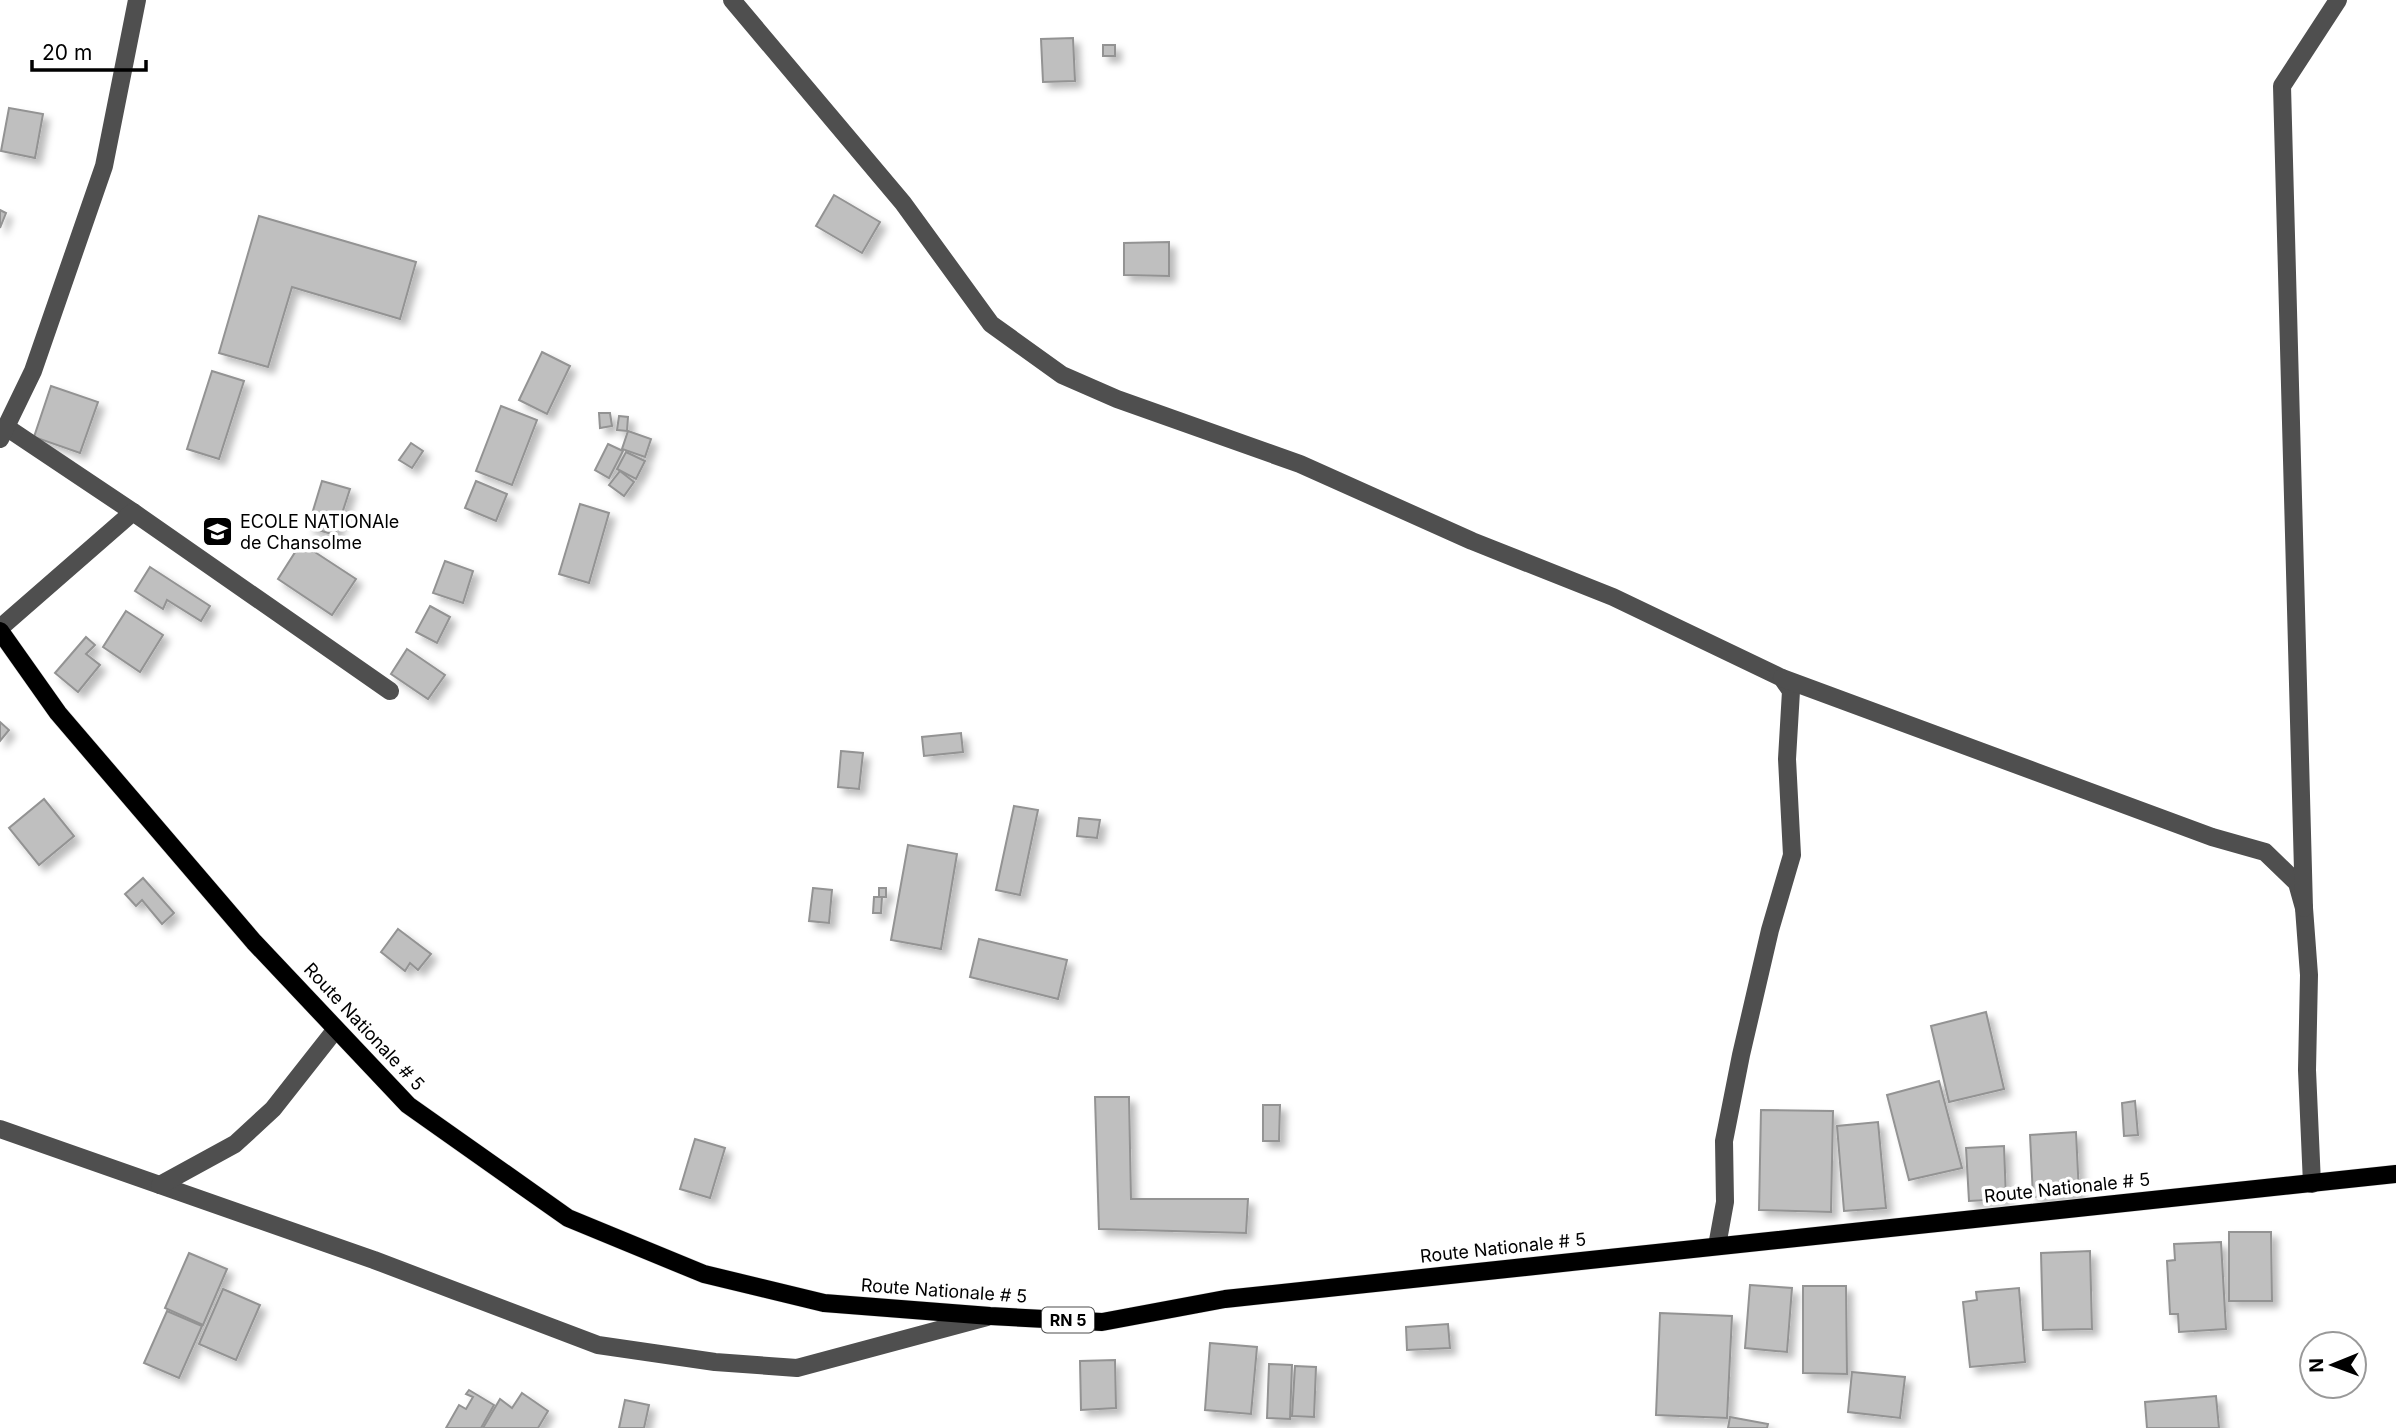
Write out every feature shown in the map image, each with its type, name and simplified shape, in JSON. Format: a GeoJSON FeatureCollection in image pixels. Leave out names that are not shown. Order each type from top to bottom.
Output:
{"type":"FeatureCollection","features":[{"type":"Feature","properties":{"kind":"main road","name":"Route Nationale # 5"},"geometry":{"type":"LineString","coordinates":[[0,629],[58,713],[254,942],[408,1105],[568,1218],[704,1274],[824,1303],[1101,1322],[1225,1298],[2396,1174]]}},
{"type":"Feature","properties":{"kind":"street"},"geometry":{"type":"LineString","coordinates":[[137,0],[104,166],[33,371],[3,433],[132,512],[390,691]]}},
{"type":"Feature","properties":{"kind":"street"},"geometry":{"type":"LineString","coordinates":[[732,0],[903,204],[991,324],[1062,375],[1117,400],[1300,464],[1472,541],[1613,597],[1782,678],[2187,828],[2265,852],[2297,883],[2304,908]]}},
{"type":"Feature","properties":{"kind":"street"},"geometry":{"type":"LineString","coordinates":[[2312,1184],[2307,1070],[2309,975],[2304,908],[2282,86],[2338,0]]}},
{"type":"Feature","properties":{"kind":"street"},"geometry":{"type":"LineString","coordinates":[[0,629],[132,512]]}},
{"type":"Feature","properties":{"kind":"street"},"geometry":{"type":"LineString","coordinates":[[1717,1246],[1725,1202],[1724,1141],[1770,930],[1792,855],[1787,759],[1791,691],[1782,678]]}},
{"type":"Feature","properties":{"kind":"street"},"geometry":{"type":"LineString","coordinates":[[160,1185],[235,1144],[273,1109],[336,1029]]}},
{"type":"Feature","properties":{"kind":"street"},"geometry":{"type":"LineString","coordinates":[[0,1129],[374,1260],[598,1345],[715,1362],[797,1368],[990,1316]]}},
{"type":"Feature","properties":{"kind":"building"},"geometry":{"type":"Polygon","coordinates":[[[1073,38],[1075,81],[1043,82],[1041,39],[1073,38]]]}},
{"type":"Feature","properties":{"kind":"building"},"geometry":{"type":"Polygon","coordinates":[[[1103,45],[1115,45],[1115,56],[1103,56],[1103,45]]]}},
{"type":"Feature","properties":{"kind":"building"},"geometry":{"type":"Polygon","coordinates":[[[9,108],[43,114],[35,158],[1,151],[9,108]]]}},
{"type":"Feature","properties":{"kind":"building"},"geometry":{"type":"Polygon","coordinates":[[[834,195],[880,222],[862,253],[816,226],[834,195]]]}},
{"type":"Feature","properties":{"kind":"building"},"geometry":{"type":"Polygon","coordinates":[[[0,210],[6,213],[0,228],[0,210]]]}},
{"type":"Feature","properties":{"kind":"building"},"geometry":{"type":"Polygon","coordinates":[[[259,216],[416,262],[400,319],[292,287],[268,367],[219,353],[259,216]]]}},
{"type":"Feature","properties":{"kind":"building"},"geometry":{"type":"Polygon","coordinates":[[[1169,242],[1169,276],[1124,275],[1124,243],[1169,242]]]}},
{"type":"Feature","properties":{"kind":"building"},"geometry":{"type":"Polygon","coordinates":[[[542,352],[570,366],[547,414],[519,400],[542,352]]]}},
{"type":"Feature","properties":{"kind":"building"},"geometry":{"type":"Polygon","coordinates":[[[212,371],[244,381],[219,459],[187,449],[212,371]]]}},
{"type":"Feature","properties":{"kind":"building"},"geometry":{"type":"Polygon","coordinates":[[[51,386],[98,402],[80,453],[34,437],[51,386]]]}},
{"type":"Feature","properties":{"kind":"building"},"geometry":{"type":"Polygon","coordinates":[[[501,406],[537,420],[512,485],[476,471],[501,406]]]}},
{"type":"Feature","properties":{"kind":"building"},"geometry":{"type":"Polygon","coordinates":[[[599,413],[610,413],[612,426],[600,428],[599,413]]]}},
{"type":"Feature","properties":{"kind":"building"},"geometry":{"type":"Polygon","coordinates":[[[619,416],[628,417],[627,431],[617,430],[619,416]]]}},
{"type":"Feature","properties":{"kind":"building"},"geometry":{"type":"Polygon","coordinates":[[[628,431],[651,439],[645,457],[622,449],[628,431]]]}},
{"type":"Feature","properties":{"kind":"building"},"geometry":{"type":"Polygon","coordinates":[[[411,443],[423,451],[412,468],[399,460],[411,443]]]}},
{"type":"Feature","properties":{"kind":"building"},"geometry":{"type":"Polygon","coordinates":[[[608,444],[623,451],[609,478],[595,470],[608,444]]]}},
{"type":"Feature","properties":{"kind":"building"},"geometry":{"type":"Polygon","coordinates":[[[626,452],[645,461],[636,479],[617,469],[626,452]]]}},
{"type":"Feature","properties":{"kind":"building"},"geometry":{"type":"Polygon","coordinates":[[[620,471],[634,482],[624,496],[609,485],[620,471]]]}},
{"type":"Feature","properties":{"kind":"building"},"geometry":{"type":"Polygon","coordinates":[[[322,481],[350,489],[335,535],[308,527],[322,481]]]}},
{"type":"Feature","properties":{"kind":"building"},"geometry":{"type":"Polygon","coordinates":[[[476,481],[507,494],[496,521],[465,508],[476,481]]]}},
{"type":"Feature","properties":{"kind":"building"},"geometry":{"type":"Polygon","coordinates":[[[580,504],[609,513],[589,583],[559,574],[580,504]]]}},
{"type":"Feature","properties":{"kind":"building"},"geometry":{"type":"Polygon","coordinates":[[[301,543],[356,579],[332,615],[278,579],[301,543]]]}},
{"type":"Feature","properties":{"kind":"building"},"geometry":{"type":"Polygon","coordinates":[[[445,561],[473,571],[463,603],[433,593],[445,561]]]}},
{"type":"Feature","properties":{"kind":"building"},"geometry":{"type":"Polygon","coordinates":[[[150,567],[210,606],[201,621],[167,600],[163,609],[135,591],[150,567]]]}},
{"type":"Feature","properties":{"kind":"building"},"geometry":{"type":"Polygon","coordinates":[[[430,606],[450,617],[437,643],[416,632],[430,606]]]}},
{"type":"Feature","properties":{"kind":"building"},"geometry":{"type":"Polygon","coordinates":[[[126,611],[163,635],[140,672],[103,647],[126,611]]]}},
{"type":"Feature","properties":{"kind":"building"},"geometry":{"type":"Polygon","coordinates":[[[86,637],[95,645],[86,654],[100,665],[78,692],[55,673],[86,637]]]}},
{"type":"Feature","properties":{"kind":"building"},"geometry":{"type":"Polygon","coordinates":[[[407,649],[445,675],[428,699],[391,674],[407,649]]]}},
{"type":"Feature","properties":{"kind":"building"},"geometry":{"type":"Polygon","coordinates":[[[0,722],[9,730],[0,741],[0,722]]]}},
{"type":"Feature","properties":{"kind":"building"},"geometry":{"type":"Polygon","coordinates":[[[961,733],[963,752],[924,756],[922,737],[961,733]]]}},
{"type":"Feature","properties":{"kind":"building"},"geometry":{"type":"Polygon","coordinates":[[[841,751],[863,753],[859,789],[838,787],[841,751]]]}},
{"type":"Feature","properties":{"kind":"building"},"geometry":{"type":"Polygon","coordinates":[[[44,799],[74,836],[39,865],[9,828],[44,799]]]}},
{"type":"Feature","properties":{"kind":"building"},"geometry":{"type":"Polygon","coordinates":[[[1014,806],[1038,810],[1020,895],[996,890],[1014,806]]]}},
{"type":"Feature","properties":{"kind":"building"},"geometry":{"type":"Polygon","coordinates":[[[1079,818],[1100,820],[1097,838],[1077,836],[1079,818]]]}},
{"type":"Feature","properties":{"kind":"building"},"geometry":{"type":"Polygon","coordinates":[[[908,845],[957,854],[941,949],[891,940],[908,845]]]}},
{"type":"Feature","properties":{"kind":"building"},"geometry":{"type":"Polygon","coordinates":[[[143,878],[174,913],[162,924],[142,900],[136,906],[125,894],[143,878]]]}},
{"type":"Feature","properties":{"kind":"building"},"geometry":{"type":"Polygon","coordinates":[[[813,888],[832,890],[829,923],[809,921],[813,888]]]}},
{"type":"Feature","properties":{"kind":"building"},"geometry":{"type":"Polygon","coordinates":[[[879,888],[886,888],[886,897],[879,897],[879,888]]]}},
{"type":"Feature","properties":{"kind":"building"},"geometry":{"type":"Polygon","coordinates":[[[874,897],[882,897],[881,913],[873,913],[874,897]]]}},
{"type":"Feature","properties":{"kind":"building"},"geometry":{"type":"Polygon","coordinates":[[[398,929],[431,954],[418,970],[410,963],[405,971],[381,952],[398,929]]]}},
{"type":"Feature","properties":{"kind":"building"},"geometry":{"type":"Polygon","coordinates":[[[979,939],[1067,960],[1058,999],[970,977],[979,939]]]}},
{"type":"Feature","properties":{"kind":"building"},"geometry":{"type":"Polygon","coordinates":[[[1986,1012],[2004,1089],[1949,1102],[1931,1026],[1986,1012]]]}},
{"type":"Feature","properties":{"kind":"building"},"geometry":{"type":"Polygon","coordinates":[[[1939,1081],[1962,1168],[1909,1180],[1887,1095],[1939,1081]]]}},
{"type":"Feature","properties":{"kind":"building"},"geometry":{"type":"Polygon","coordinates":[[[1095,1097],[1129,1097],[1131,1199],[1248,1199],[1246,1233],[1099,1229],[1095,1097]]]}},
{"type":"Feature","properties":{"kind":"building"},"geometry":{"type":"Polygon","coordinates":[[[2135,1101],[2138,1135],[2124,1136],[2122,1103],[2135,1101]]]}},
{"type":"Feature","properties":{"kind":"building"},"geometry":{"type":"Polygon","coordinates":[[[1263,1105],[1280,1105],[1279,1141],[1263,1141],[1263,1105]]]}},
{"type":"Feature","properties":{"kind":"building"},"geometry":{"type":"Polygon","coordinates":[[[1761,1110],[1833,1111],[1831,1212],[1759,1210],[1761,1110]]]}},
{"type":"Feature","properties":{"kind":"building"},"geometry":{"type":"Polygon","coordinates":[[[1878,1122],[1886,1208],[1844,1211],[1837,1126],[1878,1122]]]}},
{"type":"Feature","properties":{"kind":"building"},"geometry":{"type":"Polygon","coordinates":[[[2076,1132],[2079,1194],[2033,1197],[2030,1135],[2076,1132]]]}},
{"type":"Feature","properties":{"kind":"building"},"geometry":{"type":"Polygon","coordinates":[[[695,1139],[725,1148],[710,1198],[680,1189],[695,1139]]]}},
{"type":"Feature","properties":{"kind":"building"},"geometry":{"type":"Polygon","coordinates":[[[2004,1146],[2006,1199],[1969,1201],[1966,1148],[2004,1146]]]}},
{"type":"Feature","properties":{"kind":"building"},"geometry":{"type":"Polygon","coordinates":[[[2229,1232],[2271,1232],[2272,1301],[2229,1301],[2229,1232]]]}},
{"type":"Feature","properties":{"kind":"building"},"geometry":{"type":"Polygon","coordinates":[[[2221,1242],[2226,1329],[2179,1332],[2178,1314],[2170,1314],[2167,1261],[2175,1260],[2174,1244],[2221,1242]]]}},
{"type":"Feature","properties":{"kind":"building"},"geometry":{"type":"Polygon","coordinates":[[[2090,1251],[2092,1329],[2043,1330],[2041,1253],[2090,1251]]]}},
{"type":"Feature","properties":{"kind":"building"},"geometry":{"type":"Polygon","coordinates":[[[189,1253],[227,1269],[203,1325],[165,1308],[189,1253]]]}},
{"type":"Feature","properties":{"kind":"building"},"geometry":{"type":"Polygon","coordinates":[[[1750,1285],[1792,1288],[1787,1352],[1745,1348],[1750,1285]]]}},
{"type":"Feature","properties":{"kind":"building"},"geometry":{"type":"Polygon","coordinates":[[[1803,1286],[1846,1286],[1847,1374],[1803,1373],[1803,1286]]]}},
{"type":"Feature","properties":{"kind":"building"},"geometry":{"type":"Polygon","coordinates":[[[2019,1288],[2025,1362],[1970,1367],[1963,1302],[1977,1300],[1976,1292],[2019,1288]]]}},
{"type":"Feature","properties":{"kind":"building"},"geometry":{"type":"Polygon","coordinates":[[[223,1289],[260,1305],[236,1360],[199,1344],[223,1289]]]}},
{"type":"Feature","properties":{"kind":"building"},"geometry":{"type":"Polygon","coordinates":[[[167,1311],[202,1326],[179,1378],[144,1363],[167,1311]]]}},
{"type":"Feature","properties":{"kind":"building"},"geometry":{"type":"Polygon","coordinates":[[[1660,1313],[1732,1316],[1727,1418],[1656,1415],[1660,1313]]]}},
{"type":"Feature","properties":{"kind":"building"},"geometry":{"type":"Polygon","coordinates":[[[1448,1324],[1450,1348],[1407,1350],[1406,1327],[1448,1324]]]}},
{"type":"Feature","properties":{"kind":"building"},"geometry":{"type":"Polygon","coordinates":[[[1210,1343],[1257,1347],[1251,1414],[1205,1410],[1210,1343]]]}},
{"type":"Feature","properties":{"kind":"building"},"geometry":{"type":"Polygon","coordinates":[[[1115,1360],[1116,1408],[1081,1410],[1080,1361],[1115,1360]]]}},
{"type":"Feature","properties":{"kind":"building"},"geometry":{"type":"Polygon","coordinates":[[[1269,1364],[1292,1365],[1290,1419],[1267,1418],[1269,1364]]]}},
{"type":"Feature","properties":{"kind":"building"},"geometry":{"type":"Polygon","coordinates":[[[1295,1366],[1316,1367],[1314,1417],[1292,1416],[1295,1366]]]}},
{"type":"Feature","properties":{"kind":"building"},"geometry":{"type":"Polygon","coordinates":[[[1852,1372],[1905,1377],[1900,1418],[1848,1412],[1852,1372]]]}},
{"type":"Feature","properties":{"kind":"building"},"geometry":{"type":"Polygon","coordinates":[[[469,1390],[494,1405],[481,1428],[446,1428],[459,1405],[466,1409],[473,1397],[466,1394],[469,1390]]]}},
{"type":"Feature","properties":{"kind":"building"},"geometry":{"type":"Polygon","coordinates":[[[522,1393],[548,1411],[538,1428],[483,1428],[500,1399],[512,1408],[522,1393]]]}},
{"type":"Feature","properties":{"kind":"building"},"geometry":{"type":"Polygon","coordinates":[[[2216,1396],[2219,1428],[2147,1428],[2145,1402],[2216,1396]]]}},
{"type":"Feature","properties":{"kind":"building"},"geometry":{"type":"Polygon","coordinates":[[[625,1400],[649,1405],[644,1428],[619,1428],[625,1400]]]}},
{"type":"Feature","properties":{"kind":"building"},"geometry":{"type":"Polygon","coordinates":[[[1730,1417],[1768,1424],[1767,1428],[1728,1428],[1730,1417]]]}},
{"type":"Feature","properties":{"kind":"place","name":"ECOLE NATIONAle de Chansolme"},"geometry":{"type":"Point","coordinates":[217,532]}}]}
